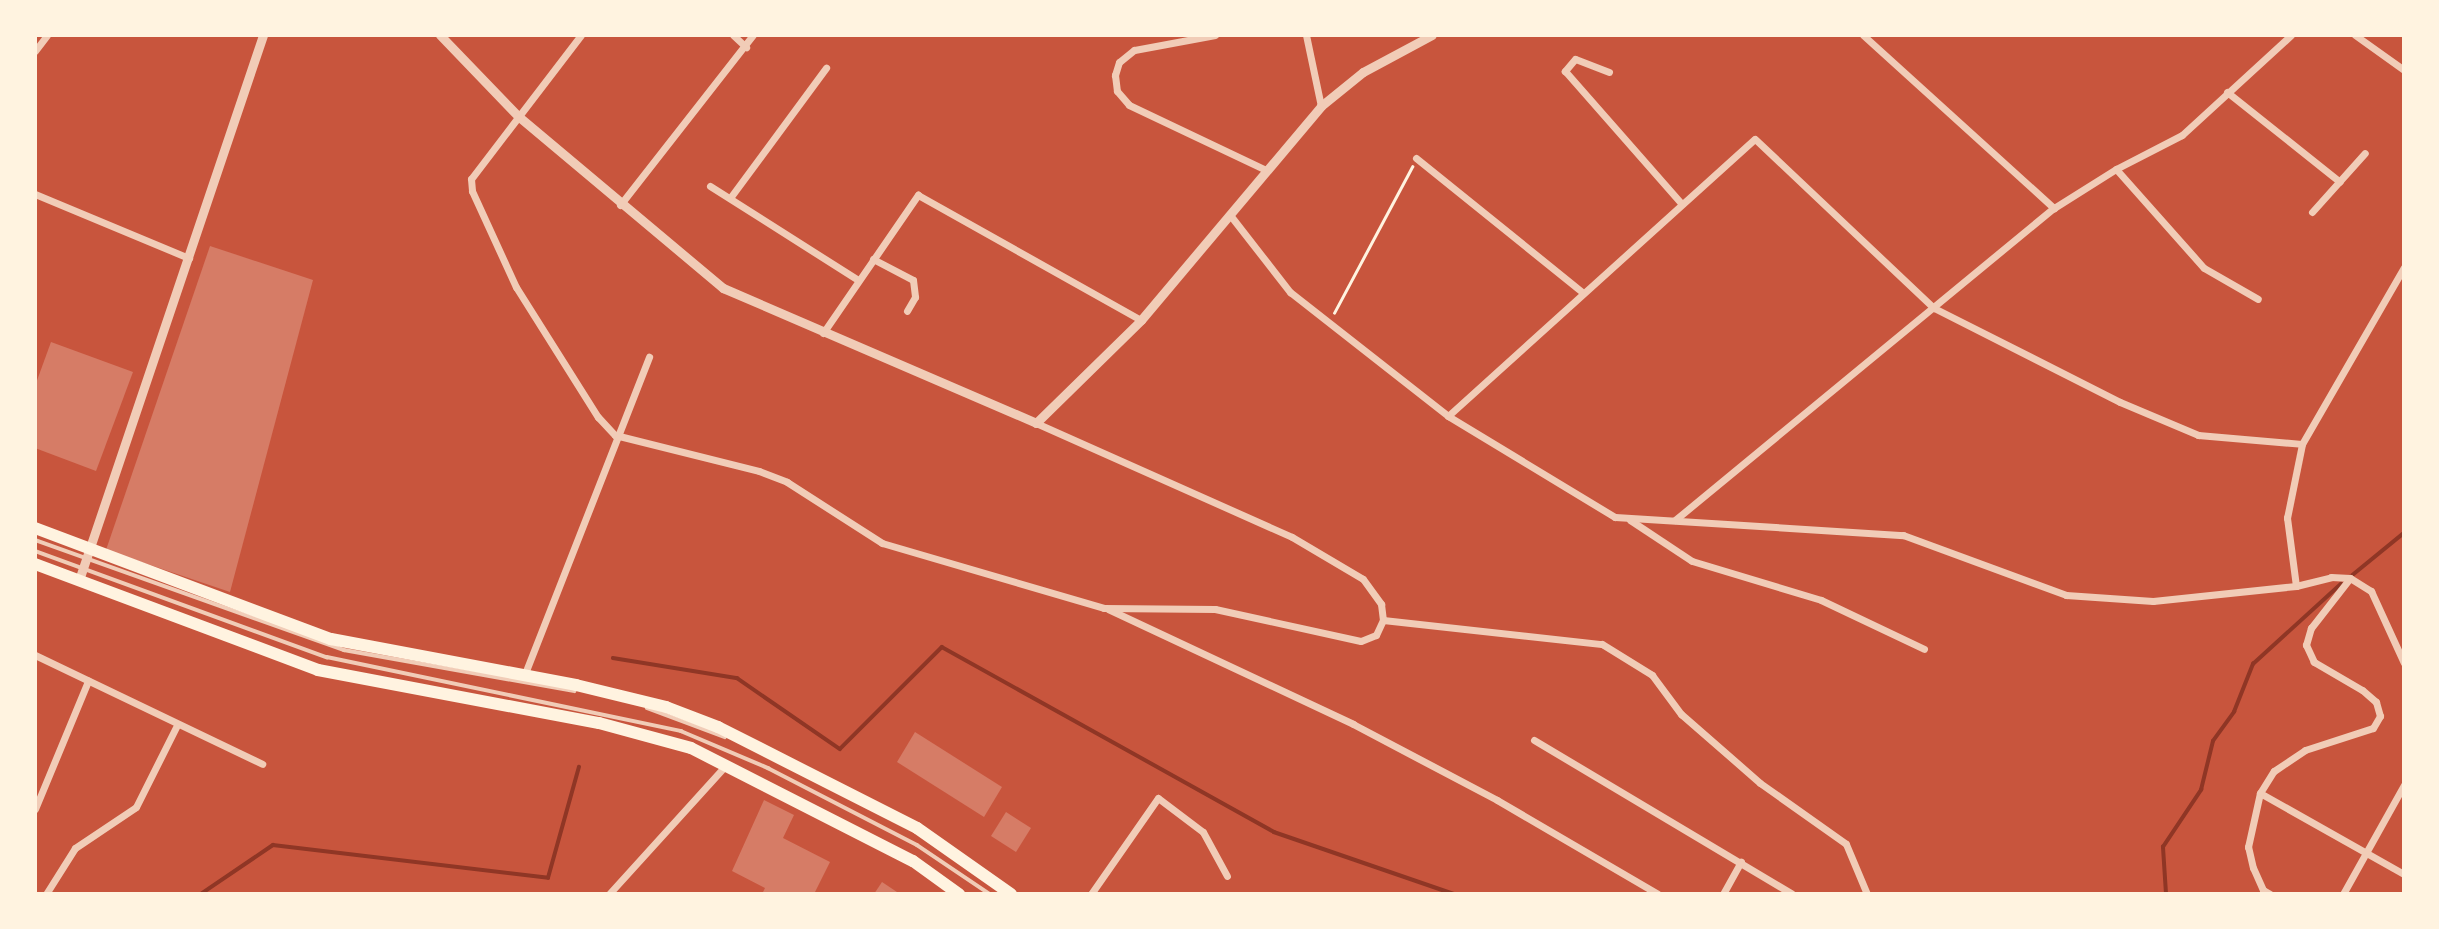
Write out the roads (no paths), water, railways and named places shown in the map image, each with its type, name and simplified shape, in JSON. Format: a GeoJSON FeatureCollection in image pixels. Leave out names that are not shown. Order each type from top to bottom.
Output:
{"type":"FeatureCollection","features":[{"type":"Feature","properties":{"kind":"main road"},"geometry":{"type":"LineString","coordinates":[[35,528],[84,564],[318,670],[599,723],[691,748],[913,861],[959,894]]}},
{"type":"Feature","properties":{"kind":"main road"},"geometry":{"type":"LineString","coordinates":[[35,564],[84,564],[331,639],[666,707],[718,727],[917,828],[1009,894]]}},
{"type":"Feature","properties":{"kind":"street"},"geometry":{"type":"LineString","coordinates":[[35,51],[47,35]]}},
{"type":"Feature","properties":{"kind":"street"},"geometry":{"type":"LineString","coordinates":[[84,564],[262,35]]}},
{"type":"Feature","properties":{"kind":"street"},"geometry":{"type":"LineString","coordinates":[[439,35],[518,116],[620,205],[723,288],[1292,537],[1363,579],[1381,604],[1383,620],[1376,635],[1361,641],[1214,609],[1104,608]]}},
{"type":"Feature","properties":{"kind":"street"},"geometry":{"type":"LineString","coordinates":[[581,35],[475,169],[472,191],[516,287],[598,417],[615,435],[759,471],[787,482],[882,543],[1104,608],[1353,724],[1497,800],[1658,894]]}},
{"type":"Feature","properties":{"kind":"street"},"geometry":{"type":"LineString","coordinates":[[733,35],[746,47]]}},
{"type":"Feature","properties":{"kind":"street"},"geometry":{"type":"LineString","coordinates":[[620,205],[753,35]]}},
{"type":"Feature","properties":{"kind":"street"},"geometry":{"type":"LineString","coordinates":[[1215,35],[1134,51],[1119,62],[1115,75],[1117,91],[1129,105],[1264,169]]}},
{"type":"Feature","properties":{"kind":"street"},"geometry":{"type":"LineString","coordinates":[[1306,35],[1321,106]]}},
{"type":"Feature","properties":{"kind":"street"},"geometry":{"type":"LineString","coordinates":[[1036,423],[1141,320],[1230,215],[1264,169],[1321,106],[1363,72],[1432,35]]}},
{"type":"Feature","properties":{"kind":"street"},"geometry":{"type":"LineString","coordinates":[[1863,35],[2054,208]]}},
{"type":"Feature","properties":{"kind":"street"},"geometry":{"type":"LineString","coordinates":[[1675,520],[2054,208],[2116,169],[2158,150],[2182,135],[2291,35]]}},
{"type":"Feature","properties":{"kind":"street"},"geometry":{"type":"LineString","coordinates":[[2355,35],[2404,70]]}},
{"type":"Feature","properties":{"kind":"street"},"geometry":{"type":"LineString","coordinates":[[1609,72],[1584,60],[1568,62],[1565,71],[1569,80],[1682,204]]}},
{"type":"Feature","properties":{"kind":"street"},"geometry":{"type":"LineString","coordinates":[[730,198],[826,68]]}},
{"type":"Feature","properties":{"kind":"street"},"geometry":{"type":"LineString","coordinates":[[2227,92],[2340,182]]}},
{"type":"Feature","properties":{"kind":"street"},"geometry":{"type":"LineString","coordinates":[[1448,416],[1581,291],[1755,139],[1934,309],[2120,402],[2198,435],[2302,444]]}},
{"type":"Feature","properties":{"kind":"street"},"geometry":{"type":"LineString","coordinates":[[2312,212],[2365,153]]}},
{"type":"Feature","properties":{"kind":"street"},"geometry":{"type":"LineString","coordinates":[[1416,158],[1581,291]]}},
{"type":"Feature","properties":{"kind":"street"},"geometry":{"type":"LineString","coordinates":[[2116,169],[2204,268],[2259,299]]}},
{"type":"Feature","properties":{"kind":"street"},"geometry":{"type":"LineString","coordinates":[[709,186],[858,280]]}},
{"type":"Feature","properties":{"kind":"street"},"geometry":{"type":"LineString","coordinates":[[35,194],[189,258]]}},
{"type":"Feature","properties":{"kind":"street"},"geometry":{"type":"LineString","coordinates":[[823,333],[918,195],[1141,320]]}},
{"type":"Feature","properties":{"kind":"street"},"geometry":{"type":"LineString","coordinates":[[1230,215],[1290,292],[1448,416],[1615,517],[1903,535],[2066,595],[2152,601],[2296,586],[2331,577],[2350,578],[2371,591],[2404,663]]}},
{"type":"Feature","properties":{"kind":"street"},"geometry":{"type":"LineString","coordinates":[[873,259],[913,280],[915,297],[907,311]]}},
{"type":"Feature","properties":{"kind":"street"},"geometry":{"type":"LineString","coordinates":[[2296,586],[2287,518],[2302,444],[2404,267]]}},
{"type":"Feature","properties":{"kind":"street"},"geometry":{"type":"LineString","coordinates":[[524,677],[615,435],[649,357]]}},
{"type":"Feature","properties":{"kind":"street"},"geometry":{"type":"LineString","coordinates":[[1630,520],[1692,561],[1821,600],[1924,649]]}},
{"type":"Feature","properties":{"kind":"street"},"geometry":{"type":"LineString","coordinates":[[2270,894],[2258,879],[2249,847],[2260,793],[2274,771],[2305,750],[2373,728],[2380,716],[2376,702],[2362,690],[2314,662],[2306,645],[2311,628],[2350,578]]}},
{"type":"Feature","properties":{"kind":"street"},"geometry":{"type":"LineString","coordinates":[[1383,620],[1602,644],[1652,675],[1681,713],[1760,783],[1846,844],[1867,894]]}},
{"type":"Feature","properties":{"kind":"street"},"geometry":{"type":"LineString","coordinates":[[35,655],[177,726],[262,764]]}},
{"type":"Feature","properties":{"kind":"street"},"geometry":{"type":"LineString","coordinates":[[35,810],[88,681]]}},
{"type":"Feature","properties":{"kind":"street"},"geometry":{"type":"LineString","coordinates":[[46,894],[75,848],[136,807],[177,726]]}},
{"type":"Feature","properties":{"kind":"street"},"geometry":{"type":"LineString","coordinates":[[1534,740],[1793,894]]}},
{"type":"Feature","properties":{"kind":"street"},"geometry":{"type":"LineString","coordinates":[[609,894],[727,764]]}},
{"type":"Feature","properties":{"kind":"street"},"geometry":{"type":"LineString","coordinates":[[2343,894],[2404,785]]}},
{"type":"Feature","properties":{"kind":"street"},"geometry":{"type":"LineString","coordinates":[[2260,793],[2404,874]]}},
{"type":"Feature","properties":{"kind":"street"},"geometry":{"type":"LineString","coordinates":[[1091,894],[1158,798],[1203,832],[1227,876]]}},
{"type":"Feature","properties":{"kind":"street"},"geometry":{"type":"LineString","coordinates":[[1723,894],[1741,862]]}},
{"type":"Feature","properties":{"kind":"lane"},"geometry":{"type":"LineString","coordinates":[[35,540],[84,564],[327,657],[681,731],[768,768],[917,845],[990,894]]}},
{"type":"Feature","properties":{"kind":"lane"},"geometry":{"type":"LineString","coordinates":[[35,551],[84,564],[344,650],[572,691],[677,718],[730,739],[919,836],[964,861],[1009,894]]}},
{"type":"Feature","properties":{"kind":"waterway"},"geometry":{"type":"LineString","coordinates":[[2350,577],[2404,533]]}},
{"type":"Feature","properties":{"kind":"waterway"},"geometry":{"type":"LineString","coordinates":[[2166,894],[2163,847],[2201,790],[2213,741],[2234,712],[2253,664],[2341,584]]}},
{"type":"Feature","properties":{"kind":"waterway"},"geometry":{"type":"LineString","coordinates":[[613,658],[737,678],[840,749],[942,647],[1274,832],[1454,894]]}},
{"type":"Feature","properties":{"kind":"waterway"},"geometry":{"type":"LineString","coordinates":[[201,894],[273,845],[548,878],[579,767]]}}]}
